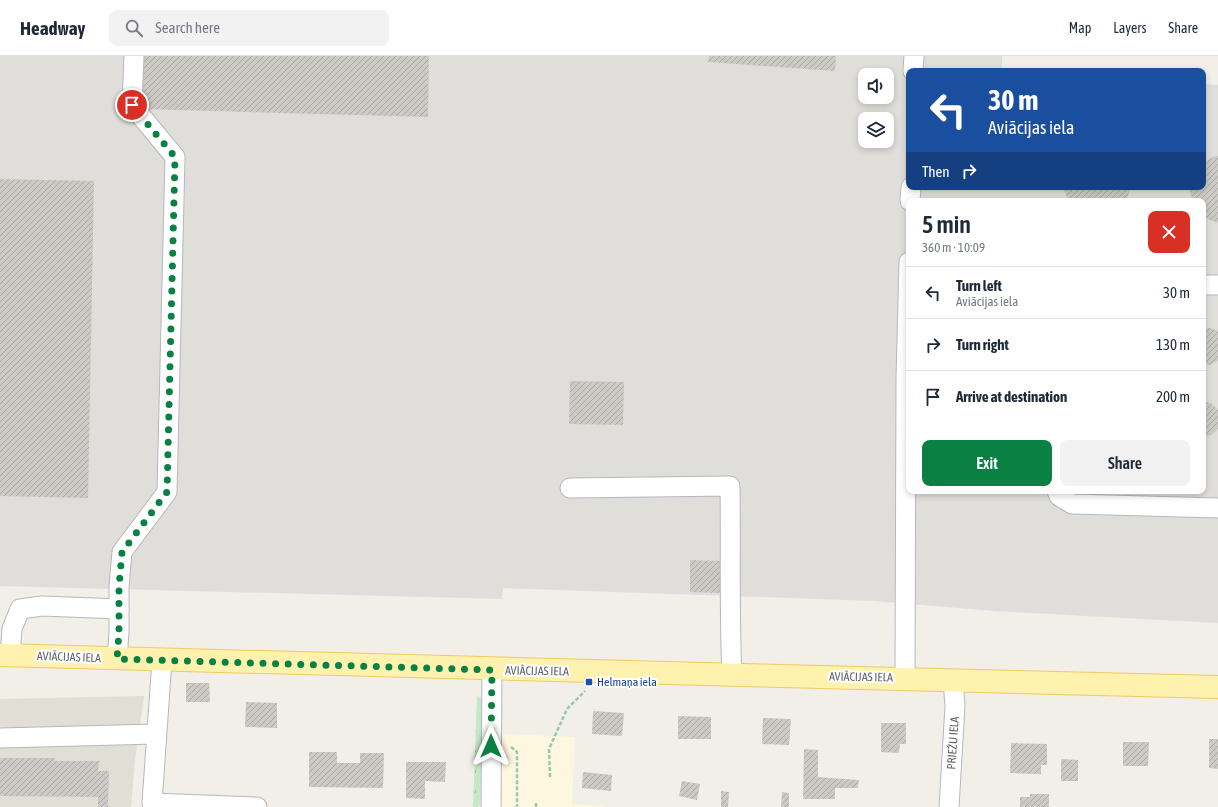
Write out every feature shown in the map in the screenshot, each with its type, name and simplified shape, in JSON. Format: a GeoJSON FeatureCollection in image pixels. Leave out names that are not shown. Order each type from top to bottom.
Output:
{"type":"FeatureCollection","features":[{"type":"Feature","properties":{"kind":"main road","name":"AVIĀCIJAS IELA"},"geometry":{"type":"LineString","coordinates":[[5,655],[492,670],[905,678],[1218,687]]}},
{"type":"Feature","properties":{"kind":"street"},"geometry":{"type":"LineString","coordinates":[[117,659],[122,552],[167,492],[175,157],[132,105],[134,56]]}},
{"type":"Feature","properties":{"kind":"street"},"geometry":{"type":"LineString","coordinates":[[913,68],[914,56]]}},
{"type":"Feature","properties":{"kind":"street"},"geometry":{"type":"LineString","coordinates":[[1206,285],[1218,285]]}},
{"type":"Feature","properties":{"kind":"street"},"geometry":{"type":"LineString","coordinates":[[905,678],[906,379]]}},
{"type":"Feature","properties":{"kind":"street"},"geometry":{"type":"LineString","coordinates":[[570,488],[730,486],[732,566],[729,609],[732,675]]}},
{"type":"Feature","properties":{"kind":"street"},"geometry":{"type":"LineString","coordinates":[[1058,494],[1072,504],[1218,508]]}},
{"type":"Feature","properties":{"kind":"street"},"geometry":{"type":"LineString","coordinates":[[5,655],[12,629],[20,609],[42,606],[119,609]]}},
{"type":"Feature","properties":{"kind":"street"},"geometry":{"type":"LineString","coordinates":[[162,660],[150,805],[257,807]]}},
{"type":"Feature","properties":{"kind":"street"},"geometry":{"type":"LineString","coordinates":[[491,807],[492,670]]}},
{"type":"Feature","properties":{"kind":"street","name":"PRIEŽU IELA"},"geometry":{"type":"LineString","coordinates":[[949,807],[956,706],[953,680]]}},
{"type":"Feature","properties":{"kind":"street"},"geometry":{"type":"LineString","coordinates":[[0,738],[156,734]]}},
{"type":"Feature","properties":{"kind":"path"},"geometry":{"type":"LineString","coordinates":[[550,777],[549,749],[568,708],[586,690]]}},
{"type":"Feature","properties":{"kind":"path"},"geometry":{"type":"LineString","coordinates":[[509,744],[517,752],[517,807]]}},
{"type":"Feature","properties":{"kind":"path"},"geometry":{"type":"LineString","coordinates":[[536,802],[536,807]]}},
{"type":"Feature","properties":{"kind":"shaded area"},"geometry":{"type":"Polygon","coordinates":[[[0,56],[1002,56],[1002,68],[906,68],[906,190],[1206,190],[1206,84],[1218,85],[1218,623],[994,611],[874,601],[503,588],[502,599],[0,586],[0,56]]]}},
{"type":"Feature","properties":{"kind":"shaded area"},"geometry":{"type":"Polygon","coordinates":[[[144,696],[135,760],[131,807],[0,807],[0,699],[144,696]]]}},
{"type":"Feature","properties":{"kind":"shaded area"},"geometry":{"type":"Polygon","coordinates":[[[501,734],[575,737],[572,804],[612,807],[497,807],[501,734]]]}},
{"type":"Feature","properties":{"kind":"green space"},"geometry":{"type":"Polygon","coordinates":[[[477,696],[482,699],[483,705],[480,804],[478,807],[473,807],[477,696]]]}},
{"type":"Feature","properties":{"kind":"building"},"geometry":{"type":"Polygon","coordinates":[[[142,56],[429,56],[428,117],[141,109],[142,56]]]}},
{"type":"Feature","properties":{"kind":"building"},"geometry":{"type":"Polygon","coordinates":[[[709,56],[836,56],[835,71],[708,62],[709,56]]]}},
{"type":"Feature","properties":{"kind":"building"},"geometry":{"type":"Polygon","coordinates":[[[1215,156],[1218,156],[1218,223],[1206,218],[1206,198],[1192,198],[1190,192],[1190,190],[1206,190],[1206,161],[1215,156]]]}},
{"type":"Feature","properties":{"kind":"building"},"geometry":{"type":"Polygon","coordinates":[[[0,179],[94,181],[88,498],[0,496],[0,179]]]}},
{"type":"Feature","properties":{"kind":"building"},"geometry":{"type":"Polygon","coordinates":[[[1064,190],[1130,190],[1127,198],[1067,198],[1064,190]]]}},
{"type":"Feature","properties":{"kind":"building"},"geometry":{"type":"Polygon","coordinates":[[[1210,328],[1218,331],[1218,361],[1210,365],[1206,364],[1206,329],[1210,328]]]}},
{"type":"Feature","properties":{"kind":"building"},"geometry":{"type":"Polygon","coordinates":[[[570,381],[624,382],[623,425],[569,424],[570,381]]]}},
{"type":"Feature","properties":{"kind":"building"},"geometry":{"type":"Polygon","coordinates":[[[1206,402],[1211,403],[1218,410],[1218,428],[1211,435],[1206,436],[1206,402]]]}},
{"type":"Feature","properties":{"kind":"building"},"geometry":{"type":"Polygon","coordinates":[[[690,560],[723,561],[722,593],[690,592],[690,560]]]}},
{"type":"Feature","properties":{"kind":"building"},"geometry":{"type":"Polygon","coordinates":[[[186,683],[209,683],[210,702],[186,702],[186,683]]]}},
{"type":"Feature","properties":{"kind":"building"},"geometry":{"type":"Polygon","coordinates":[[[246,702],[277,703],[277,728],[245,727],[246,702]]]}},
{"type":"Feature","properties":{"kind":"building"},"geometry":{"type":"Polygon","coordinates":[[[593,711],[624,713],[622,736],[592,734],[593,711]]]}},
{"type":"Feature","properties":{"kind":"building"},"geometry":{"type":"Polygon","coordinates":[[[678,716],[711,717],[711,739],[678,739],[678,716]]]}},
{"type":"Feature","properties":{"kind":"building"},"geometry":{"type":"Polygon","coordinates":[[[763,718],[791,719],[789,745],[762,744],[763,718]]]}},
{"type":"Feature","properties":{"kind":"building"},"geometry":{"type":"Polygon","coordinates":[[[881,723],[906,723],[906,744],[900,744],[899,753],[881,752],[881,723]]]}},
{"type":"Feature","properties":{"kind":"building"},"geometry":{"type":"Polygon","coordinates":[[[1209,739],[1218,739],[1218,769],[1209,768],[1209,739]]]}},
{"type":"Feature","properties":{"kind":"building"},"geometry":{"type":"Polygon","coordinates":[[[1123,742],[1149,742],[1148,766],[1123,766],[1123,742]]]}},
{"type":"Feature","properties":{"kind":"building"},"geometry":{"type":"Polygon","coordinates":[[[1011,743],[1047,744],[1047,765],[1041,765],[1041,774],[1010,773],[1011,743]]]}},
{"type":"Feature","properties":{"kind":"building"},"geometry":{"type":"Polygon","coordinates":[[[804,749],[818,750],[818,777],[859,780],[858,788],[835,788],[835,799],[803,799],[804,749]]]}},
{"type":"Feature","properties":{"kind":"building"},"geometry":{"type":"Polygon","coordinates":[[[309,752],[337,752],[337,763],[360,763],[360,753],[384,753],[383,788],[309,787],[309,752]]]}},
{"type":"Feature","properties":{"kind":"building"},"geometry":{"type":"Polygon","coordinates":[[[0,758],[55,758],[55,761],[99,761],[98,771],[109,771],[108,807],[98,807],[98,797],[0,796],[0,758]]]}},
{"type":"Feature","properties":{"kind":"building"},"geometry":{"type":"Polygon","coordinates":[[[1061,759],[1078,760],[1078,781],[1061,781],[1061,759]]]}},
{"type":"Feature","properties":{"kind":"building"},"geometry":{"type":"Polygon","coordinates":[[[406,762],[446,762],[445,782],[425,781],[425,799],[406,798],[406,762]]]}},
{"type":"Feature","properties":{"kind":"building"},"geometry":{"type":"Polygon","coordinates":[[[583,772],[612,775],[611,791],[582,788],[583,772]]]}},
{"type":"Feature","properties":{"kind":"building"},"geometry":{"type":"Polygon","coordinates":[[[682,781],[700,784],[697,800],[679,796],[682,781]]]}},
{"type":"Feature","properties":{"kind":"building"},"geometry":{"type":"Polygon","coordinates":[[[721,791],[729,792],[728,807],[721,807],[721,791]]]}},
{"type":"Feature","properties":{"kind":"building"},"geometry":{"type":"Polygon","coordinates":[[[782,792],[789,793],[789,807],[781,807],[782,792]]]}},
{"type":"Feature","properties":{"kind":"building"},"geometry":{"type":"Polygon","coordinates":[[[1030,794],[1049,794],[1049,807],[1020,807],[1020,797],[1030,797],[1030,794]]]}},
{"type":"Feature","properties":{"kind":"place","name":"Helmaņa iela"},"geometry":{"type":"Point","coordinates":[589,682]}},
{"type":"Feature","properties":{"kind":"route"},"geometry":{"type":"LineString","coordinates":[[132,105],[175,157],[167,492],[122,552],[119,587],[119,632],[117,659],[492,670],[491,746]]}}]}
